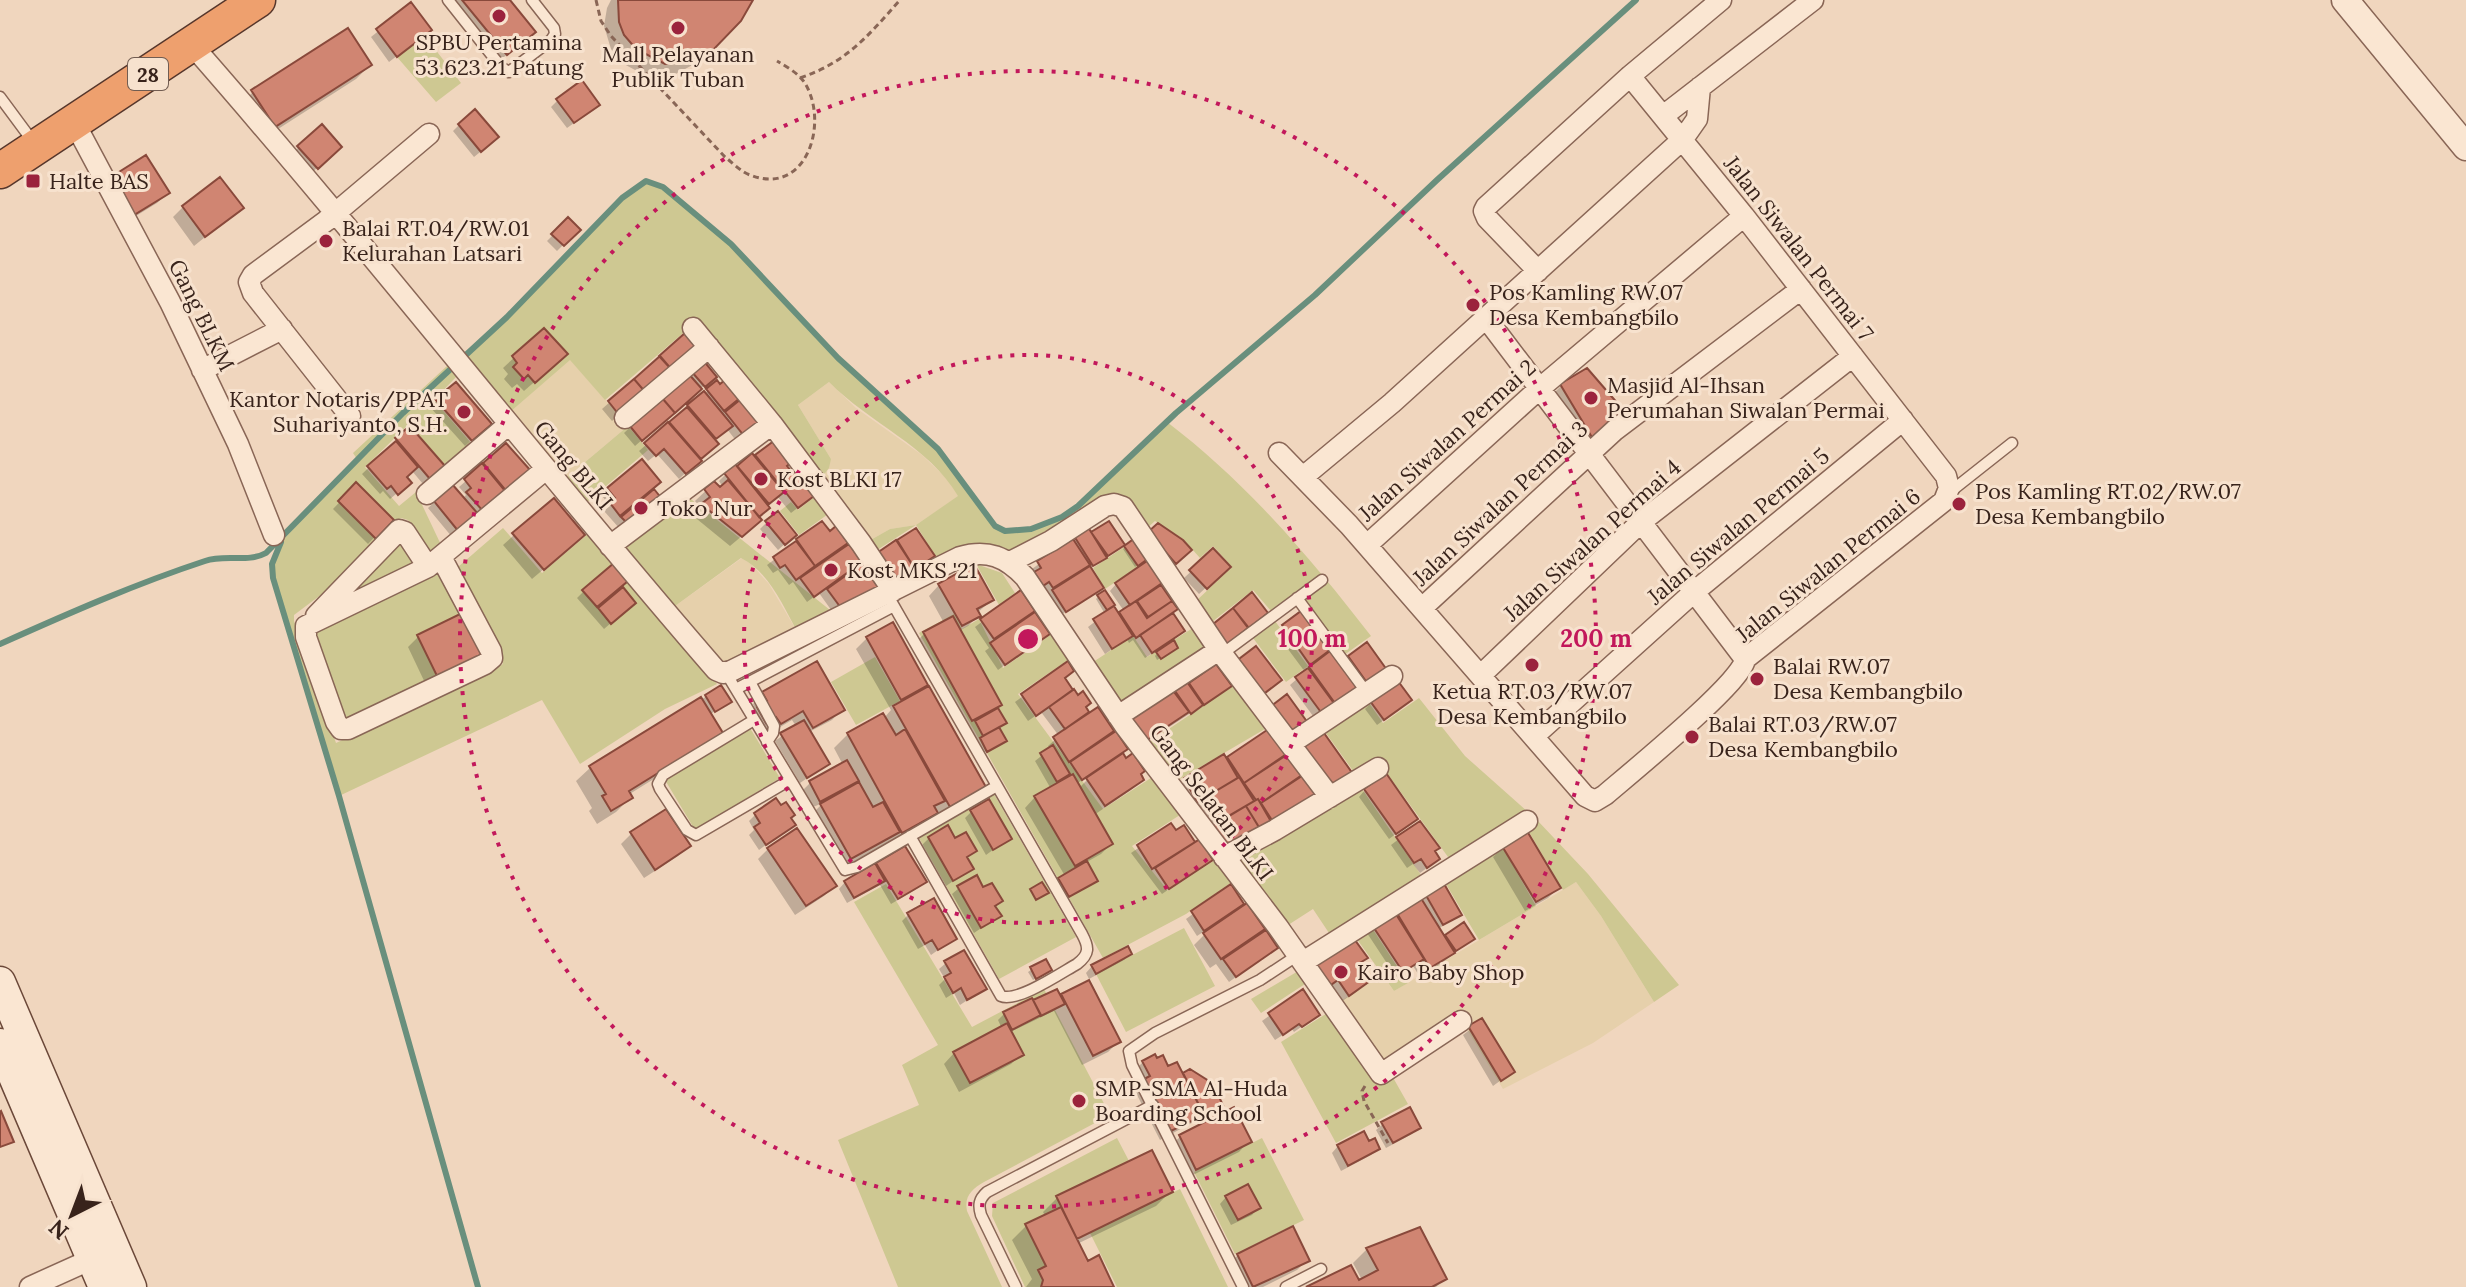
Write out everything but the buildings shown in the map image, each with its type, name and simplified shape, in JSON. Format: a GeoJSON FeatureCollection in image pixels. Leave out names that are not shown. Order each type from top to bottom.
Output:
{"type":"FeatureCollection","features":[{"type":"Feature","properties":{"kind":"highway","name":"28"},"geometry":{"type":"LineString","coordinates":[[0,171],[258,0]]}},
{"type":"Feature","properties":{"kind":"main road"},"geometry":{"type":"LineString","coordinates":[[0,982],[131,1287]]}},
{"type":"Feature","properties":{"kind":"main road"},"geometry":{"type":"LineString","coordinates":[[0,1044],[104,1287]]}},
{"type":"Feature","properties":{"kind":"street"},"geometry":{"type":"LineString","coordinates":[[1538,271],[1493,226],[1484,211],[1630,76],[1721,0]]}},
{"type":"Feature","properties":{"kind":"street"},"geometry":{"type":"LineString","coordinates":[[1663,116],[1813,0]]}},
{"type":"Feature","properties":{"kind":"street"},"geometry":{"type":"LineString","coordinates":[[2345,0],[2466,147]]}},
{"type":"Feature","properties":{"kind":"street","name":"Gang BLKI"},"geometry":{"type":"LineString","coordinates":[[192,45],[336,213],[610,546],[716,670],[731,681]]}},
{"type":"Feature","properties":{"kind":"street","name":"Jalan Siwalan Permai 7"},"geometry":{"type":"LineString","coordinates":[[1630,76],[1744,216],[1946,476],[1949,494]]}},
{"type":"Feature","properties":{"kind":"street"},"geometry":{"type":"LineString","coordinates":[[1303,477],[1392,403],[1683,139],[1697,119],[1700,87]]}},
{"type":"Feature","properties":{"kind":"street","name":"Gang BLKM"},"geometry":{"type":"LineString","coordinates":[[74,122],[118,202],[202,370],[252,476],[274,535]]}},
{"type":"Feature","properties":{"kind":"street"},"geometry":{"type":"LineString","coordinates":[[350,416],[250,289],[250,279],[336,213],[429,134]]}},
{"type":"Feature","properties":{"kind":"street","name":"Jalan Siwalan Permai 2"},"geometry":{"type":"LineString","coordinates":[[1367,545],[1539,389],[1744,216]]}},
{"type":"Feature","properties":{"kind":"street","name":"Jalan Siwalan Permai 3"},"geometry":{"type":"LineString","coordinates":[[1422,608],[1588,453],[1642,408],[1801,289]]}},
{"type":"Feature","properties":{"kind":"street"},"geometry":{"type":"LineString","coordinates":[[1486,318],[1745,659]]}},
{"type":"Feature","properties":{"kind":"street"},"geometry":{"type":"LineString","coordinates":[[693,328],[772,424],[852,530],[891,597]]}},
{"type":"Feature","properties":{"kind":"street"},"geometry":{"type":"LineString","coordinates":[[202,370],[282,329]]}},
{"type":"Feature","properties":{"kind":"street"},"geometry":{"type":"LineString","coordinates":[[625,418],[709,347]]}},
{"type":"Feature","properties":{"kind":"street","name":"Jalan Siwalan Permai 4"},"geometry":{"type":"LineString","coordinates":[[1481,675],[1641,522],[1853,356]]}},
{"type":"Feature","properties":{"kind":"street","name":"Jalan Siwalan Permai 5"},"geometry":{"type":"LineString","coordinates":[[1534,736],[1694,592],[1903,420]]}},
{"type":"Feature","properties":{"kind":"street"},"geometry":{"type":"LineString","coordinates":[[427,494],[509,424]]}},
{"type":"Feature","properties":{"kind":"street"},"geometry":{"type":"LineString","coordinates":[[610,546],[772,424]]}},
{"type":"Feature","properties":{"kind":"street"},"geometry":{"type":"LineString","coordinates":[[1279,453],[1367,545],[1534,736]]}},
{"type":"Feature","properties":{"kind":"street"},"geometry":{"type":"LineString","coordinates":[[309,624],[434,562],[546,469]]}},
{"type":"Feature","properties":{"kind":"street","name":"Jalan Siwalan Permai 6"},"geometry":{"type":"LineString","coordinates":[[1534,736],[1585,796],[1595,801],[1720,693],[1744,668],[1745,659],[1939,506],[1949,494]]}},
{"type":"Feature","properties":{"kind":"street"},"geometry":{"type":"LineString","coordinates":[[731,681],[960,557],[978,554],[1008,561],[1051,541],[1105,506],[1119,504],[1128,512],[1220,652],[1330,797]]}},
{"type":"Feature","properties":{"kind":"street"},"geometry":{"type":"LineString","coordinates":[[399,530],[405,532],[434,562],[491,651],[492,658],[348,729],[341,729],[306,637],[305,629],[309,624],[399,530]]}},
{"type":"Feature","properties":{"kind":"street","name":"Gang Selatan BLKI"},"geometry":{"type":"LineString","coordinates":[[1008,561],[1025,577],[1118,716],[1300,958],[1381,1074]]}},
{"type":"Feature","properties":{"kind":"street"},"geometry":{"type":"LineString","coordinates":[[1118,716],[1220,652]]}},
{"type":"Feature","properties":{"kind":"street"},"geometry":{"type":"LineString","coordinates":[[1290,744],[1392,676]]}},
{"type":"Feature","properties":{"kind":"street"},"geometry":{"type":"LineString","coordinates":[[1224,857],[1266,836],[1378,768]]}},
{"type":"Feature","properties":{"kind":"street"},"geometry":{"type":"LineString","coordinates":[[1300,958],[1527,821]]}},
{"type":"Feature","properties":{"kind":"street"},"geometry":{"type":"LineString","coordinates":[[1381,1074],[1461,1021]]}},
{"type":"Feature","properties":{"kind":"street"},"geometry":{"type":"LineString","coordinates":[[30,1287],[92,1259]]}},
{"type":"Feature","properties":{"kind":"lane"},"geometry":{"type":"LineString","coordinates":[[448,0],[502,68],[509,72],[555,34],[554,28],[532,0]]}},
{"type":"Feature","properties":{"kind":"lane"},"geometry":{"type":"LineString","coordinates":[[0,97],[37,146]]}},
{"type":"Feature","properties":{"kind":"lane"},"geometry":{"type":"LineString","coordinates":[[1949,494],[2012,443]]}},
{"type":"Feature","properties":{"kind":"lane"},"geometry":{"type":"LineString","coordinates":[[1220,652],[1322,580]]}},
{"type":"Feature","properties":{"kind":"lane"},"geometry":{"type":"LineString","coordinates":[[731,681],[750,682],[891,597],[1086,942],[1088,953],[1077,964],[1018,996],[1001,996],[910,836]]}},
{"type":"Feature","properties":{"kind":"lane"},"geometry":{"type":"LineString","coordinates":[[1297,598],[1367,693]]}},
{"type":"Feature","properties":{"kind":"lane"},"geometry":{"type":"LineString","coordinates":[[731,681],[845,870],[857,867],[997,786]]}},
{"type":"Feature","properties":{"kind":"lane"},"geometry":{"type":"LineString","coordinates":[[750,682],[774,726],[767,742]]}},
{"type":"Feature","properties":{"kind":"lane"},"geometry":{"type":"LineString","coordinates":[[754,720],[663,775],[659,781],[660,789],[687,830],[696,835],[790,780]]}},
{"type":"Feature","properties":{"kind":"lane"},"geometry":{"type":"LineString","coordinates":[[1243,1287],[1129,1057],[1131,1048],[1300,958]]}},
{"type":"Feature","properties":{"kind":"lane"},"geometry":{"type":"LineString","coordinates":[[1016,1287],[981,1215],[981,1198],[987,1192],[1153,1105]]}},
{"type":"Feature","properties":{"kind":"lane"},"geometry":{"type":"LineString","coordinates":[[1286,1287],[1321,1269]]}},
{"type":"Feature","properties":{"kind":"path"},"geometry":{"type":"LineString","coordinates":[[596,0],[601,21],[611,36],[725,157],[751,176],[768,178],[786,174],[810,152],[815,121],[808,91],[800,78],[777,61]]}},
{"type":"Feature","properties":{"kind":"path"},"geometry":{"type":"LineString","coordinates":[[800,78],[832,65],[869,33],[900,0]]}},
{"type":"Feature","properties":{"kind":"path"},"geometry":{"type":"LineString","coordinates":[[1381,1074],[1363,1088],[1362,1096],[1388,1143]]}},
{"type":"Feature","properties":{"kind":"shaded area"},"geometry":{"type":"Polygon","coordinates":[[[425,36],[461,83],[436,102],[397,57],[425,36]]]}},
{"type":"Feature","properties":{"kind":"shaded area"},"geometry":{"type":"Polygon","coordinates":[[[646,181],[663,187],[731,244],[838,358],[938,449],[995,526],[1017,531],[1040,527],[1064,515],[1111,477],[1167,422],[1224,470],[1276,522],[1371,636],[1344,655],[1297,592],[1271,611],[1253,590],[1208,625],[1194,603],[1232,567],[1213,546],[1200,558],[1183,539],[1155,521],[1146,529],[1131,506],[1012,553],[938,560],[916,525],[958,496],[931,463],[829,382],[798,405],[831,459],[822,477],[696,322],[605,400],[570,360],[509,413],[463,358],[631,190],[646,181]]]}},
{"type":"Feature","properties":{"kind":"shaded area"},"geometry":{"type":"Polygon","coordinates":[[[570,359],[628,426],[565,479],[509,413],[570,359]]]}},
{"type":"Feature","properties":{"kind":"shaded area"},"geometry":{"type":"Polygon","coordinates":[[[448,365],[457,376],[434,400],[471,443],[445,465],[409,424],[365,467],[399,506],[416,492],[443,549],[429,553],[408,520],[401,518],[334,585],[294,615],[336,743],[503,664],[457,571],[503,528],[542,573],[589,533],[717,684],[665,709],[580,764],[542,700],[339,796],[277,594],[272,564],[283,540],[357,459],[353,453],[448,365]]]}},
{"type":"Feature","properties":{"kind":"shaded area"},"geometry":{"type":"Polygon","coordinates":[[[829,382],[856,408],[922,455],[947,479],[959,496],[916,525],[890,529],[867,542],[822,477],[831,459],[798,405],[829,382]]]}},
{"type":"Feature","properties":{"kind":"shaded area"},"geometry":{"type":"Polygon","coordinates":[[[628,426],[648,450],[585,504],[565,479],[628,426]]]}},
{"type":"Feature","properties":{"kind":"shaded area"},"geometry":{"type":"Polygon","coordinates":[[[818,494],[831,512],[799,535],[780,511],[791,502],[798,510],[818,494]]]}},
{"type":"Feature","properties":{"kind":"shaded area"},"geometry":{"type":"Polygon","coordinates":[[[687,496],[835,614],[798,633],[767,581],[741,558],[671,609],[620,547],[687,496]]]}},
{"type":"Feature","properties":{"kind":"shaded area"},"geometry":{"type":"Polygon","coordinates":[[[916,525],[874,552],[867,542],[890,529],[916,525]]]}},
{"type":"Feature","properties":{"kind":"shaded area"},"geometry":{"type":"Polygon","coordinates":[[[400,539],[416,566],[339,602],[400,539]]]}},
{"type":"Feature","properties":{"kind":"shaded area"},"geometry":{"type":"Polygon","coordinates":[[[1124,547],[1138,567],[1105,589],[1093,568],[1124,547]]]}},
{"type":"Feature","properties":{"kind":"shaded area"},"geometry":{"type":"Polygon","coordinates":[[[742,558],[769,584],[798,633],[727,668],[671,609],[742,558]]]}},
{"type":"Feature","properties":{"kind":"shaded area"},"geometry":{"type":"Polygon","coordinates":[[[976,564],[1002,573],[1015,593],[999,605],[976,564]]]}},
{"type":"Feature","properties":{"kind":"shaded area"},"geometry":{"type":"Polygon","coordinates":[[[440,572],[484,656],[344,723],[312,632],[440,572]]]}},
{"type":"Feature","properties":{"kind":"shaded area"},"geometry":{"type":"Polygon","coordinates":[[[954,614],[962,629],[979,619],[1003,668],[1053,633],[1071,658],[1018,694],[1103,809],[1154,776],[1183,813],[1132,846],[1168,891],[1218,858],[1235,880],[1186,914],[1103,958],[919,633],[954,614]]]}},
{"type":"Feature","properties":{"kind":"shaded area"},"geometry":{"type":"Polygon","coordinates":[[[1275,621],[1308,666],[1286,682],[1253,638],[1275,621]]]}},
{"type":"Feature","properties":{"kind":"shaded area"},"geometry":{"type":"Polygon","coordinates":[[[1196,626],[1211,649],[1119,709],[1090,664],[1133,636],[1147,657],[1196,626]]]}},
{"type":"Feature","properties":{"kind":"shaded area"},"geometry":{"type":"Polygon","coordinates":[[[875,657],[900,701],[856,725],[831,682],[875,657]]]}},
{"type":"Feature","properties":{"kind":"shaded area"},"geometry":{"type":"Polygon","coordinates":[[[1237,683],[1270,726],[1173,783],[1145,745],[1237,683]]]}},
{"type":"Feature","properties":{"kind":"shaded area"},"geometry":{"type":"Polygon","coordinates":[[[1419,698],[1465,756],[1529,813],[1451,861],[1378,761],[1356,775],[1323,729],[1367,700],[1383,723],[1419,698]]]}},
{"type":"Feature","properties":{"kind":"shaded area"},"geometry":{"type":"Polygon","coordinates":[[[750,728],[780,778],[695,830],[665,780],[750,728]]]}},
{"type":"Feature","properties":{"kind":"shaded area"},"geometry":{"type":"Polygon","coordinates":[[[1360,786],[1423,878],[1331,936],[1313,909],[1285,927],[1235,859],[1360,786]]]}},
{"type":"Feature","properties":{"kind":"shaded area"},"geometry":{"type":"Polygon","coordinates":[[[994,794],[1076,937],[999,979],[919,838],[994,794]]]}},
{"type":"Feature","properties":{"kind":"shaded area"},"geometry":{"type":"Polygon","coordinates":[[[1537,820],[1588,874],[1679,985],[1654,1002],[1601,916],[1576,882],[1563,890],[1526,827],[1537,820]]]}},
{"type":"Feature","properties":{"kind":"shaded area"},"geometry":{"type":"Polygon","coordinates":[[[1500,843],[1536,906],[1479,940],[1443,879],[1500,843]]]}},
{"type":"Feature","properties":{"kind":"shaded area"},"geometry":{"type":"Polygon","coordinates":[[[1576,882],[1601,916],[1654,1002],[1593,1043],[1503,1089],[1459,1016],[1382,1067],[1338,1003],[1381,974],[1394,991],[1576,882]]]}},
{"type":"Feature","properties":{"kind":"shaded area"},"geometry":{"type":"Polygon","coordinates":[[[886,884],[972,1027],[1044,989],[1110,1115],[984,1182],[970,1194],[967,1211],[1002,1287],[898,1287],[838,1140],[919,1105],[902,1065],[938,1045],[854,902],[886,884]]]}},
{"type":"Feature","properties":{"kind":"shaded area"},"geometry":{"type":"Polygon","coordinates":[[[1370,925],[1408,983],[1394,991],[1354,935],[1370,925]]]}},
{"type":"Feature","properties":{"kind":"shaded area"},"geometry":{"type":"Polygon","coordinates":[[[1184,928],[1215,986],[1126,1032],[1096,974],[1184,928]]]}},
{"type":"Feature","properties":{"kind":"shaded area"},"geometry":{"type":"Polygon","coordinates":[[[1300,970],[1308,982],[1261,1013],[1251,999],[1300,970]]]}},
{"type":"Feature","properties":{"kind":"shaded area"},"geometry":{"type":"Polygon","coordinates":[[[1329,1012],[1376,1083],[1391,1074],[1408,1104],[1336,1143],[1281,1042],[1329,1012]]]}},
{"type":"Feature","properties":{"kind":"shaded area"},"geometry":{"type":"Polygon","coordinates":[[[1117,1138],[1151,1203],[1180,1189],[1228,1287],[1117,1287],[1090,1233],[1076,1239],[1100,1287],[1025,1287],[992,1216],[993,1203],[1117,1138]]]}},
{"type":"Feature","properties":{"kind":"shaded area"},"geometry":{"type":"Polygon","coordinates":[[[1262,1138],[1304,1220],[1235,1254],[1194,1172],[1262,1138]]]}},
{"type":"Feature","properties":{"kind":"waterway"},"geometry":{"type":"LineString","coordinates":[[0,644],[179,570],[213,559],[266,553],[403,413],[507,317],[622,198],[646,181],[663,187],[731,244],[838,358],[938,449],[995,526],[1005,531],[1031,529],[1062,517],[1078,506],[1176,413],[1315,295],[1636,0]]}},
{"type":"Feature","properties":{"kind":"waterway"},"geometry":{"type":"LineString","coordinates":[[281,542],[272,564],[273,578],[339,796],[478,1287]]}},
{"type":"Feature","properties":{"kind":"place","name":"SPBU Pertamina 53.623.21 Patung"},"geometry":{"type":"Point","coordinates":[499,16]}},
{"type":"Feature","properties":{"kind":"place","name":"Mall Pelayanan Publik Tuban"},"geometry":{"type":"Point","coordinates":[678,28]}},
{"type":"Feature","properties":{"kind":"place","name":"Halte BAS"},"geometry":{"type":"Point","coordinates":[33,181]}},
{"type":"Feature","properties":{"kind":"place","name":"Balai RT.04/RW.01 Kelurahan Latsari"},"geometry":{"type":"Point","coordinates":[326,241]}},
{"type":"Feature","properties":{"kind":"place","name":"Pos Kamling RW.07 Desa Kembangbilo"},"geometry":{"type":"Point","coordinates":[1473,305]}},
{"type":"Feature","properties":{"kind":"place","name":"Masjid Al-Ihsan Perumahan Siwalan Permai"},"geometry":{"type":"Point","coordinates":[1591,398]}},
{"type":"Feature","properties":{"kind":"place","name":"Kantor Notaris/PPAT Suhariyanto, S.H."},"geometry":{"type":"Point","coordinates":[464,412]}},
{"type":"Feature","properties":{"kind":"place","name":"Kost BLKI 17"},"geometry":{"type":"Point","coordinates":[761,479]}},
{"type":"Feature","properties":{"kind":"place","name":"Pos Kamling RT.02/RW.07 Desa Kembangbilo"},"geometry":{"type":"Point","coordinates":[1959,504]}},
{"type":"Feature","properties":{"kind":"place","name":"Toko Nur"},"geometry":{"type":"Point","coordinates":[641,508]}},
{"type":"Feature","properties":{"kind":"place","name":"Kost MKS '21"},"geometry":{"type":"Point","coordinates":[831,570]}},
{"type":"Feature","properties":{"kind":"place","name":"Ketua RT.03/RW.07 Desa Kembangbilo"},"geometry":{"type":"Point","coordinates":[1532,665]}},
{"type":"Feature","properties":{"kind":"place","name":"Balai RW.07 Desa Kembangbilo"},"geometry":{"type":"Point","coordinates":[1757,679]}},
{"type":"Feature","properties":{"kind":"place","name":"Balai RT.03/RW.07 Desa Kembangbilo"},"geometry":{"type":"Point","coordinates":[1692,737]}},
{"type":"Feature","properties":{"kind":"place","name":"Kairo Baby Shop"},"geometry":{"type":"Point","coordinates":[1341,972]}},
{"type":"Feature","properties":{"kind":"place","name":"SMP-SMA Al-Huda Boarding School"},"geometry":{"type":"Point","coordinates":[1079,1101]}}]}
